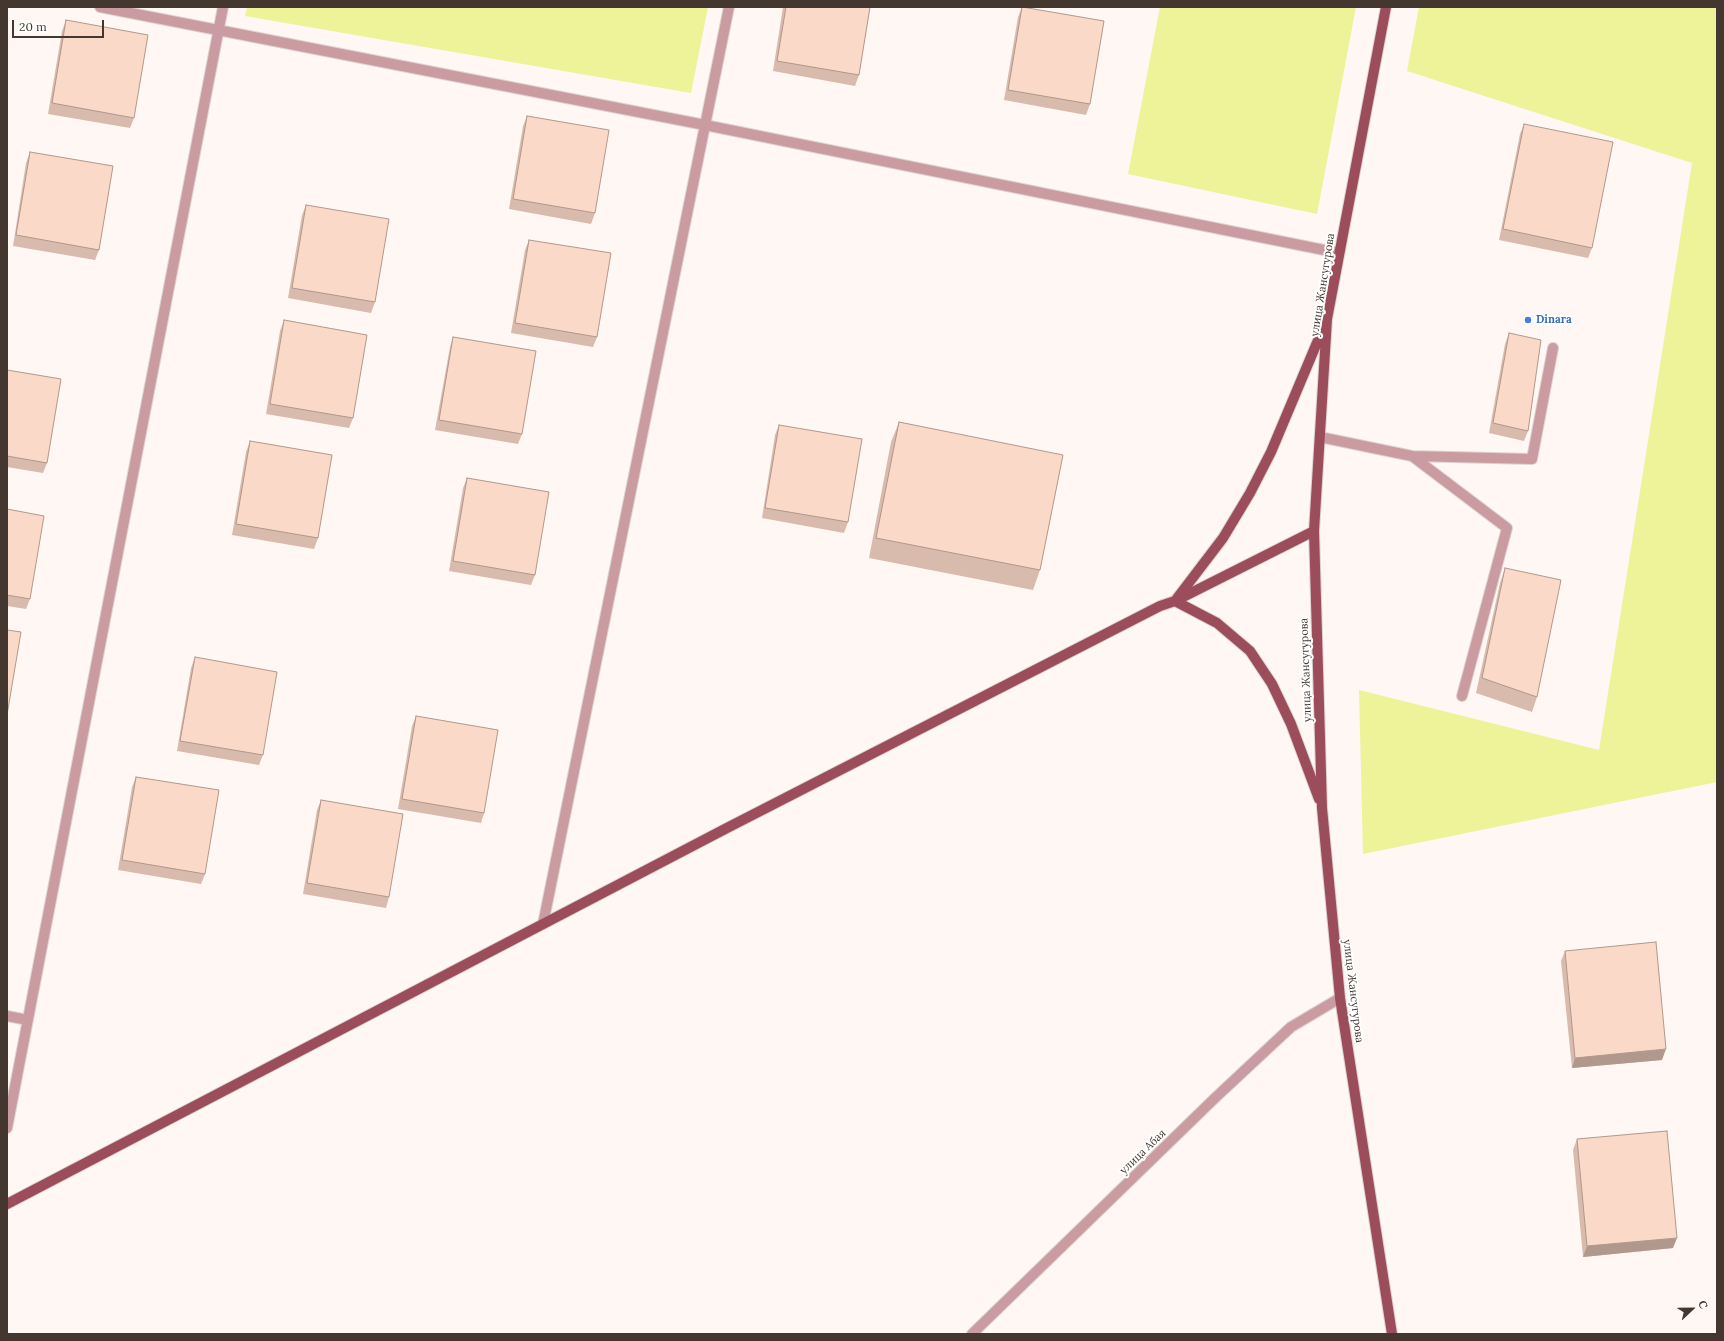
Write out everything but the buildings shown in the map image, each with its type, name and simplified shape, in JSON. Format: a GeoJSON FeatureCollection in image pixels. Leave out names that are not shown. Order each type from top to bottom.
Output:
{"type":"FeatureCollection","features":[{"type":"Feature","properties":{"kind":"main road","name":"улица Жансугурова"},"geometry":{"type":"LineString","coordinates":[[1386,7],[1327,319],[1314,531],[1322,808],[1340,998],[1392,1334]]}},
{"type":"Feature","properties":{"kind":"main road"},"geometry":{"type":"LineString","coordinates":[[1175,601],[1223,538],[1250,493],[1271,452],[1327,319]]}},
{"type":"Feature","properties":{"kind":"main road"},"geometry":{"type":"LineString","coordinates":[[7,1204],[543,924],[1146,613],[1175,601],[1314,531]]}},
{"type":"Feature","properties":{"kind":"main road"},"geometry":{"type":"LineString","coordinates":[[1175,601],[1217,623],[1250,651],[1272,684],[1291,724],[1322,808]]}},
{"type":"Feature","properties":{"kind":"street"},"geometry":{"type":"LineString","coordinates":[[100,7],[705,125],[1339,253]]}},
{"type":"Feature","properties":{"kind":"street"},"geometry":{"type":"LineString","coordinates":[[7,1128],[223,7]]}},
{"type":"Feature","properties":{"kind":"street"},"geometry":{"type":"LineString","coordinates":[[543,924],[729,7]]}},
{"type":"Feature","properties":{"kind":"street"},"geometry":{"type":"LineString","coordinates":[[1320,437],[1412,456],[1532,459],[1552,348]]}},
{"type":"Feature","properties":{"kind":"street"},"geometry":{"type":"LineString","coordinates":[[1412,456],[1507,528],[1462,696]]}},
{"type":"Feature","properties":{"kind":"street","name":"улица Абая"},"geometry":{"type":"LineString","coordinates":[[972,1334],[1215,1098],[1291,1027],[1340,998]]}},
{"type":"Feature","properties":{"kind":"street"},"geometry":{"type":"LineString","coordinates":[[7,1016],[28,1020]]}},
{"type":"Feature","properties":{"kind":"green space"},"geometry":{"type":"Polygon","coordinates":[[[247,7],[708,7],[691,93],[245,16],[247,7]]]}},
{"type":"Feature","properties":{"kind":"green space"},"geometry":{"type":"Polygon","coordinates":[[[1160,7],[1356,7],[1317,214],[1128,174],[1160,7]]]}},
{"type":"Feature","properties":{"kind":"green space"},"geometry":{"type":"Polygon","coordinates":[[[1419,7],[1717,7],[1717,782],[1363,854],[1359,690],[1599,750],[1692,163],[1407,71],[1419,7]]]}},
{"type":"Feature","properties":{"kind":"place","name":"Dinara"},"geometry":{"type":"Point","coordinates":[1528,320]}}]}
